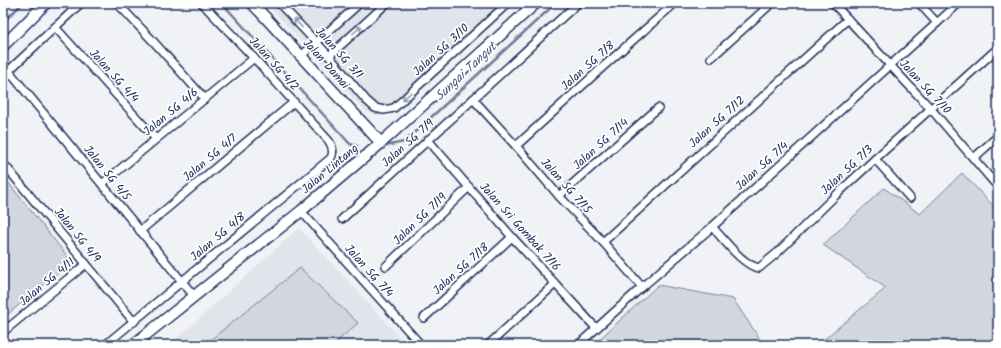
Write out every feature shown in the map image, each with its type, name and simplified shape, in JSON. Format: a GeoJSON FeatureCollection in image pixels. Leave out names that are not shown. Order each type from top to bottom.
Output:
{"type":"FeatureCollection","features":[{"type":"Feature","properties":{"kind":"street"},"geometry":{"type":"LineString","coordinates":[[3,46],[46,3]]}},
{"type":"Feature","properties":{"kind":"street"},"geometry":{"type":"LineString","coordinates":[[6,73],[81,3]]}},
{"type":"Feature","properties":{"kind":"street"},"geometry":{"type":"LineString","coordinates":[[117,3],[205,98]]}},
{"type":"Feature","properties":{"kind":"street","name":"Jalan SG 4/2"},"geometry":{"type":"LineString","coordinates":[[202,3],[329,141]]}},
{"type":"Feature","properties":{"kind":"street","name":"Jalan Damai"},"geometry":{"type":"LineString","coordinates":[[252,3],[381,143]]}},
{"type":"Feature","properties":{"kind":"street","name":"Jalan SG 3/1"},"geometry":{"type":"LineString","coordinates":[[279,3],[366,100],[375,108],[387,110]]}},
{"type":"Feature","properties":{"kind":"street"},"geometry":{"type":"LineString","coordinates":[[301,56],[360,3]]}},
{"type":"Feature","properties":{"kind":"street"},"geometry":{"type":"LineString","coordinates":[[328,56],[387,3]]}},
{"type":"Feature","properties":{"kind":"street","name":"Jalan SG 3/10"},"geometry":{"type":"LineString","coordinates":[[387,110],[394,108],[508,3]]}},
{"type":"Feature","properties":{"kind":"street","name":"Jalan Lintang"},"geometry":{"type":"LineString","coordinates":[[133,345],[301,211],[381,143],[536,3]]}},
{"type":"Feature","properties":{"kind":"street","name":"Jalan SG 7/9"},"geometry":{"type":"LineString","coordinates":[[342,219],[474,100],[578,3]]}},
{"type":"Feature","properties":{"kind":"street","name":"Jalan SG 7/8"},"geometry":{"type":"LineString","coordinates":[[516,146],[675,3]]}},
{"type":"Feature","properties":{"kind":"street"},"geometry":{"type":"LineString","coordinates":[[711,58],[772,3]]}},
{"type":"Feature","properties":{"kind":"street","name":"Jalan SG 7/10"},"geometry":{"type":"LineString","coordinates":[[833,3],[931,109],[998,187]]}},
{"type":"Feature","properties":{"kind":"street"},"geometry":{"type":"LineString","coordinates":[[919,3],[937,23]]}},
{"type":"Feature","properties":{"kind":"street","name":"Jalan SG 7/4"},"geometry":{"type":"LineString","coordinates":[[578,345],[642,287],[712,227],[959,3]]}},
{"type":"Feature","properties":{"kind":"street","name":"Jalan SG 7/12"},"geometry":{"type":"LineString","coordinates":[[603,242],[848,19]]}},
{"type":"Feature","properties":{"kind":"street","name":"Jalan SG 4/4"},"geometry":{"type":"LineString","coordinates":[[55,27],[156,139]]}},
{"type":"Feature","properties":{"kind":"street","name":"Jalan SG 7/3"},"geometry":{"type":"LineString","coordinates":[[712,227],[742,260],[759,268],[777,253],[836,194],[998,48]]}},
{"type":"Feature","properties":{"kind":"street","name":"Jalan SG 4/6"},"geometry":{"type":"LineString","coordinates":[[102,184],[254,58]]}},
{"type":"Feature","properties":{"kind":"street","name":"Jalan SG 4/5"},"geometry":{"type":"LineString","coordinates":[[3,64],[6,73],[102,184],[194,296]]}},
{"type":"Feature","properties":{"kind":"street","name":"Jalan SG 7/15"},"geometry":{"type":"LineString","coordinates":[[474,100],[642,287]]}},
{"type":"Feature","properties":{"kind":"street","name":"Jalan SG 4/7"},"geometry":{"type":"LineString","coordinates":[[140,231],[294,102]]}},
{"type":"Feature","properties":{"kind":"street","name":"Jalan SG 7/14"},"geometry":{"type":"LineString","coordinates":[[559,196],[658,108]]}},
{"type":"Feature","properties":{"kind":"street"},"geometry":{"type":"LineString","coordinates":[[974,158],[998,136]]}},
{"type":"Feature","properties":{"kind":"street","name":"Jalan Sri Gombak 7/16"},"geometry":{"type":"LineString","coordinates":[[428,140],[512,237],[596,328]]}},
{"type":"Feature","properties":{"kind":"street","name":"Jalan SG 4/8"},"geometry":{"type":"LineString","coordinates":[[105,345],[331,158],[333,149],[329,141]]}},
{"type":"Feature","properties":{"kind":"street"},"geometry":{"type":"LineString","coordinates":[[875,159],[910,198]]}},
{"type":"Feature","properties":{"kind":"street","name":"Jalan SG 4/9"},"geometry":{"type":"LineString","coordinates":[[3,163],[134,322]]}},
{"type":"Feature","properties":{"kind":"street","name":"Jalan SG 7/19"},"geometry":{"type":"LineString","coordinates":[[386,266],[469,187]]}},
{"type":"Feature","properties":{"kind":"street","name":"Jalan SG 7/4"},"geometry":{"type":"LineString","coordinates":[[301,211],[421,345]]}},
{"type":"Feature","properties":{"kind":"street","name":"Jalan SG 7/18"},"geometry":{"type":"LineString","coordinates":[[424,318],[512,237]]}},
{"type":"Feature","properties":{"kind":"street","name":"Jalan SG 4/11"},"geometry":{"type":"LineString","coordinates":[[4,328],[86,264]]}},
{"type":"Feature","properties":{"kind":"street"},"geometry":{"type":"LineString","coordinates":[[488,345],[555,284]]}},
{"type":"Feature","properties":{"kind":"shaded area"},"geometry":{"type":"Polygon","coordinates":[[[266,3],[512,3],[389,115],[367,113],[266,3]]]}},
{"type":"Feature","properties":{"kind":"shaded area"},"geometry":{"type":"Polygon","coordinates":[[[962,173],[998,211],[998,345],[817,345],[886,288],[823,245],[884,188],[920,214],[962,173]]]}},
{"type":"Feature","properties":{"kind":"shaded area"},"geometry":{"type":"Polygon","coordinates":[[[3,176],[72,262],[8,314],[3,308],[3,176]]]}},
{"type":"Feature","properties":{"kind":"shaded area"},"geometry":{"type":"Polygon","coordinates":[[[299,228],[407,345],[170,345],[299,228]]]}},
{"type":"Feature","properties":{"kind":"shaded area"},"geometry":{"type":"Polygon","coordinates":[[[300,268],[358,323],[333,345],[204,345],[300,268]]]}},
{"type":"Feature","properties":{"kind":"shaded area"},"geometry":{"type":"Polygon","coordinates":[[[658,285],[733,299],[764,345],[593,345],[658,285]]]}},
{"type":"Feature","properties":{"kind":"waterway","name":"Sungai Tangut"},"geometry":{"type":"LineString","coordinates":[[3,22],[23,3]]}},
{"type":"Feature","properties":{"kind":"waterway","name":"Sungai Tangut"},"geometry":{"type":"LineString","coordinates":[[222,3],[350,144],[357,146]]}},
{"type":"Feature","properties":{"kind":"waterway","name":"Sungai Tangut"},"geometry":{"type":"LineString","coordinates":[[385,146],[404,142],[556,3]]}}]}
